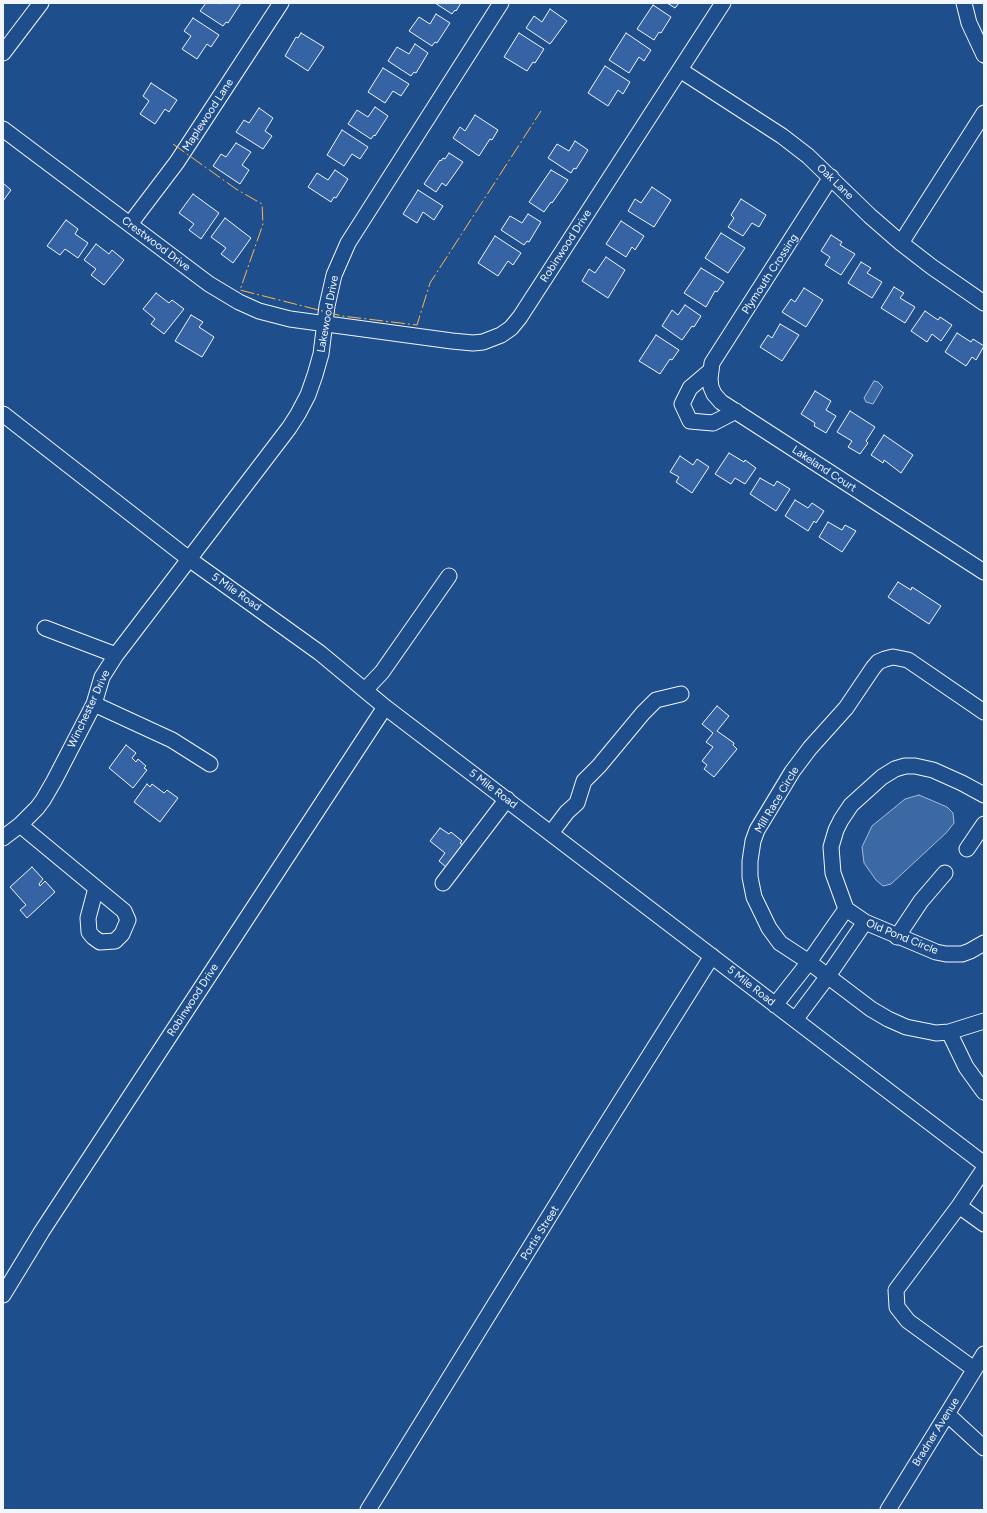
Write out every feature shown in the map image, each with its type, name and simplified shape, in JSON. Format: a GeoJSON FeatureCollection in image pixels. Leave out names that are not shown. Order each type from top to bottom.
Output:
{"type":"FeatureCollection","features":[{"type":"Feature","properties":{"kind":"street"},"geometry":{"type":"LineString","coordinates":[[3,53],[41,3]]}},
{"type":"Feature","properties":{"kind":"street","name":"Maplewood Lane"},"geometry":{"type":"LineString","coordinates":[[130,224],[181,156],[281,3]]}},
{"type":"Feature","properties":{"kind":"street","name":"Lakewood Drive"},"geometry":{"type":"LineString","coordinates":[[189,559],[289,428],[298,414],[316,375],[321,354],[334,275],[348,243],[501,3]]}},
{"type":"Feature","properties":{"kind":"street","name":"Robinwood Drive"},"geometry":{"type":"LineString","coordinates":[[325,324],[473,343],[486,341],[501,335],[511,328],[520,317],[722,3]]}},
{"type":"Feature","properties":{"kind":"street"},"geometry":{"type":"LineString","coordinates":[[964,3],[968,23],[984,55]]}},
{"type":"Feature","properties":{"kind":"street","name":"Oak Lane"},"geometry":{"type":"LineString","coordinates":[[680,70],[782,136],[808,156],[870,216],[901,243],[932,267],[984,303]]}},
{"type":"Feature","properties":{"kind":"street"},"geometry":{"type":"LineString","coordinates":[[901,243],[984,113]]}},
{"type":"Feature","properties":{"kind":"street","name":"Crestwood Drive"},"geometry":{"type":"LineString","coordinates":[[3,129],[209,284],[239,302],[259,311],[290,319],[325,324]]}},
{"type":"Feature","properties":{"kind":"street","name":"Plymouth Crossing"},"geometry":{"type":"LineString","coordinates":[[736,411],[713,423],[690,421],[682,404],[690,388],[710,371],[712,363],[831,178]]}},
{"type":"Feature","properties":{"kind":"street"},"geometry":{"type":"LineString","coordinates":[[710,371],[711,387],[714,394],[721,402],[736,411]]}},
{"type":"Feature","properties":{"kind":"street","name":"Lakeland Court"},"geometry":{"type":"LineString","coordinates":[[736,411],[984,572]]}},
{"type":"Feature","properties":{"kind":"street","name":"5 Mile Road"},"geometry":{"type":"LineString","coordinates":[[3,414],[189,559],[320,653],[385,707],[984,1164]]}},
{"type":"Feature","properties":{"kind":"street","name":"Winchester Drive"},"geometry":{"type":"LineString","coordinates":[[3,838],[20,825],[37,808],[94,704],[102,677],[116,655],[189,559]]}},
{"type":"Feature","properties":{"kind":"street"},"geometry":{"type":"LineString","coordinates":[[365,690],[382,672],[449,576]]}},
{"type":"Feature","properties":{"kind":"street"},"geometry":{"type":"LineString","coordinates":[[45,628],[116,655]]}},
{"type":"Feature","properties":{"kind":"street","name":"Mill Race Circle"},"geometry":{"type":"LineString","coordinates":[[984,712],[908,660],[893,657],[885,659],[873,668],[846,708],[810,748],[792,772],[757,830],[750,861],[750,877],[754,896],[769,928],[780,943],[809,962],[871,1009],[906,1027],[936,1034],[949,1032],[984,1021]]}},
{"type":"Feature","properties":{"kind":"street"},"geometry":{"type":"LineString","coordinates":[[551,833],[567,812],[577,803],[584,781],[599,766],[643,713],[656,700],[681,694]]}},
{"type":"Feature","properties":{"kind":"street"},"geometry":{"type":"LineString","coordinates":[[94,704],[172,740],[210,764]]}},
{"type":"Feature","properties":{"kind":"street","name":"Robinwood Drive"},"geometry":{"type":"LineString","coordinates":[[3,1295],[42,1231],[385,707]]}},
{"type":"Feature","properties":{"kind":"street"},"geometry":{"type":"LineString","coordinates":[[775,1005],[809,962],[846,909],[833,873],[831,847],[841,820],[851,805],[882,777],[895,769],[915,766],[933,770],[962,783],[984,796]]}},
{"type":"Feature","properties":{"kind":"street"},"geometry":{"type":"LineString","coordinates":[[444,883],[507,800]]}},
{"type":"Feature","properties":{"kind":"street"},"geometry":{"type":"LineString","coordinates":[[967,849],[984,824]]}},
{"type":"Feature","properties":{"kind":"street"},"geometry":{"type":"LineString","coordinates":[[20,825],[96,888]]}},
{"type":"Feature","properties":{"kind":"street"},"geometry":{"type":"LineString","coordinates":[[897,936],[921,901],[945,873]]}},
{"type":"Feature","properties":{"kind":"street","name":"Old Pond Circle"},"geometry":{"type":"LineString","coordinates":[[846,909],[865,922],[936,952],[946,954],[966,953],[980,947],[984,943]]}},
{"type":"Feature","properties":{"kind":"street"},"geometry":{"type":"LineString","coordinates":[[795,1020],[828,976],[865,922]]}},
{"type":"Feature","properties":{"kind":"street","name":"Portis Street"},"geometry":{"type":"LineString","coordinates":[[368,1510],[596,1140],[712,956]]}},
{"type":"Feature","properties":{"kind":"street"},"geometry":{"type":"LineString","coordinates":[[949,1032],[966,1067],[984,1092]]}},
{"type":"Feature","properties":{"kind":"street"},"geometry":{"type":"LineString","coordinates":[[974,1369],[908,1321],[897,1307],[896,1290],[959,1206],[984,1169]]}},
{"type":"Feature","properties":{"kind":"street"},"geometry":{"type":"LineString","coordinates":[[959,1206],[984,1224]]}},
{"type":"Feature","properties":{"kind":"street","name":"Bradner Avenue"},"geometry":{"type":"LineString","coordinates":[[888,1510],[984,1354]]}},
{"type":"Feature","properties":{"kind":"street"},"geometry":{"type":"LineString","coordinates":[[947,1414],[984,1448]]}},
{"type":"Feature","properties":{"kind":"water"},"geometry":{"type":"Polygon","coordinates":[[[874,381],[878,382],[883,387],[873,404],[866,402],[864,398],[874,381]]]}},
{"type":"Feature","properties":{"kind":"water"},"geometry":{"type":"Polygon","coordinates":[[[919,795],[947,807],[953,813],[954,823],[946,833],[891,884],[883,886],[876,880],[864,863],[862,847],[872,826],[905,799],[919,795]]]}},
{"type":"Feature","properties":{"kind":"building"},"geometry":{"type":"Polygon","coordinates":[[[206,3],[241,3],[228,23],[226,22],[223,26],[200,11],[206,3]]]}},
{"type":"Feature","properties":{"kind":"building"},"geometry":{"type":"Polygon","coordinates":[[[435,3],[461,3],[452,14],[435,3]]]}},
{"type":"Feature","properties":{"kind":"building"},"geometry":{"type":"Polygon","coordinates":[[[667,3],[679,3],[675,8],[667,3]]]}},
{"type":"Feature","properties":{"kind":"building"},"geometry":{"type":"Polygon","coordinates":[[[653,5],[671,17],[661,33],[659,32],[654,40],[637,29],[653,5]]]}},
{"type":"Feature","properties":{"kind":"building"},"geometry":{"type":"Polygon","coordinates":[[[550,9],[567,21],[550,44],[526,28],[534,16],[542,22],[550,9]]]}},
{"type":"Feature","properties":{"kind":"building"},"geometry":{"type":"Polygon","coordinates":[[[436,14],[450,23],[437,43],[435,42],[432,46],[409,31],[419,17],[430,24],[436,14]]]}},
{"type":"Feature","properties":{"kind":"building"},"geometry":{"type":"Polygon","coordinates":[[[193,18],[219,35],[211,47],[207,44],[197,59],[182,49],[191,36],[184,31],[193,18]]]}},
{"type":"Feature","properties":{"kind":"building"},"geometry":{"type":"Polygon","coordinates":[[[301,33],[324,47],[308,71],[285,56],[296,37],[298,38],[301,33]]]}},
{"type":"Feature","properties":{"kind":"building"},"geometry":{"type":"Polygon","coordinates":[[[519,33],[544,49],[535,63],[533,62],[527,71],[504,57],[519,33]]]}},
{"type":"Feature","properties":{"kind":"building"},"geometry":{"type":"Polygon","coordinates":[[[626,33],[651,50],[644,61],[639,57],[629,73],[609,60],[626,33]]]}},
{"type":"Feature","properties":{"kind":"building"},"geometry":{"type":"Polygon","coordinates":[[[415,44],[428,53],[416,73],[414,72],[411,76],[388,61],[397,47],[409,54],[415,44]]]}},
{"type":"Feature","properties":{"kind":"building"},"geometry":{"type":"Polygon","coordinates":[[[605,66],[630,82],[623,94],[618,90],[608,106],[588,93],[605,66]]]}},
{"type":"Feature","properties":{"kind":"building"},"geometry":{"type":"Polygon","coordinates":[[[383,68],[409,84],[401,96],[393,91],[385,103],[368,92],[383,68]]]}},
{"type":"Feature","properties":{"kind":"building"},"geometry":{"type":"Polygon","coordinates":[[[151,83],[177,100],[169,112],[165,109],[155,124],[140,114],[149,101],[143,96],[151,83]]]}},
{"type":"Feature","properties":{"kind":"building"},"geometry":{"type":"Polygon","coordinates":[[[375,107],[388,116],[375,136],[374,135],[371,139],[348,124],[357,110],[368,117],[375,107]]]}},
{"type":"Feature","properties":{"kind":"building"},"geometry":{"type":"Polygon","coordinates":[[[259,108],[273,118],[265,131],[272,136],[263,149],[236,132],[244,120],[249,123],[259,108]]]}},
{"type":"Feature","properties":{"kind":"building"},"geometry":{"type":"Polygon","coordinates":[[[475,115],[498,130],[479,156],[453,138],[460,127],[465,131],[475,115]]]}},
{"type":"Feature","properties":{"kind":"building"},"geometry":{"type":"Polygon","coordinates":[[[342,130],[368,147],[360,159],[352,154],[344,166],[327,155],[342,130]]]}},
{"type":"Feature","properties":{"kind":"building"},"geometry":{"type":"Polygon","coordinates":[[[575,141],[588,150],[576,169],[574,168],[571,173],[548,158],[557,144],[569,151],[575,141]]]}},
{"type":"Feature","properties":{"kind":"building"},"geometry":{"type":"Polygon","coordinates":[[[236,143],[251,152],[242,165],[249,170],[240,184],[213,166],[221,154],[226,157],[236,143]]]}},
{"type":"Feature","properties":{"kind":"building"},"geometry":{"type":"Polygon","coordinates":[[[449,153],[463,162],[446,186],[442,183],[436,192],[424,184],[440,160],[441,161],[443,158],[445,159],[449,153]]]}},
{"type":"Feature","properties":{"kind":"building"},"geometry":{"type":"Polygon","coordinates":[[[335,170],[348,179],[336,198],[334,197],[331,202],[308,187],[317,173],[328,180],[335,170]]]}},
{"type":"Feature","properties":{"kind":"building"},"geometry":{"type":"Polygon","coordinates":[[[551,170],[568,180],[544,212],[529,202],[551,170]]]}},
{"type":"Feature","properties":{"kind":"building"},"geometry":{"type":"Polygon","coordinates":[[[3,183],[11,190],[3,201],[3,183]]]}},
{"type":"Feature","properties":{"kind":"building"},"geometry":{"type":"Polygon","coordinates":[[[652,187],[671,200],[654,227],[628,211],[635,199],[641,203],[652,187]]]}},
{"type":"Feature","properties":{"kind":"building"},"geometry":{"type":"Polygon","coordinates":[[[418,190],[443,206],[434,220],[423,212],[417,223],[403,214],[418,190]]]}},
{"type":"Feature","properties":{"kind":"building"},"geometry":{"type":"Polygon","coordinates":[[[193,194],[219,213],[201,239],[189,230],[194,224],[179,213],[193,194]]]}},
{"type":"Feature","properties":{"kind":"building"},"geometry":{"type":"Polygon","coordinates":[[[741,199],[766,215],[759,227],[752,223],[743,236],[728,227],[734,218],[731,215],[741,199]]]}},
{"type":"Feature","properties":{"kind":"building"},"geometry":{"type":"Polygon","coordinates":[[[528,214],[541,222],[529,242],[527,241],[524,245],[501,230],[510,216],[522,223],[528,214]]]}},
{"type":"Feature","properties":{"kind":"building"},"geometry":{"type":"Polygon","coordinates":[[[225,218],[251,238],[233,263],[221,254],[226,248],[211,237],[225,218]]]}},
{"type":"Feature","properties":{"kind":"building"},"geometry":{"type":"Polygon","coordinates":[[[66,220],[78,229],[75,234],[88,243],[78,258],[65,249],[60,255],[47,246],[66,220]]]}},
{"type":"Feature","properties":{"kind":"building"},"geometry":{"type":"Polygon","coordinates":[[[621,221],[644,236],[635,250],[632,247],[626,257],[606,244],[621,221]]]}},
{"type":"Feature","properties":{"kind":"building"},"geometry":{"type":"Polygon","coordinates":[[[721,233],[745,248],[728,273],[705,258],[721,233]]]}},
{"type":"Feature","properties":{"kind":"building"},"geometry":{"type":"Polygon","coordinates":[[[831,235],[842,242],[840,245],[855,254],[841,275],[825,265],[830,257],[821,251],[831,235]]]}},
{"type":"Feature","properties":{"kind":"building"},"geometry":{"type":"Polygon","coordinates":[[[495,236],[521,253],[513,265],[508,261],[498,276],[478,263],[495,236]]]}},
{"type":"Feature","properties":{"kind":"building"},"geometry":{"type":"Polygon","coordinates":[[[96,244],[109,254],[112,250],[124,260],[104,285],[91,275],[96,269],[84,260],[96,244]]]}},
{"type":"Feature","properties":{"kind":"building"},"geometry":{"type":"Polygon","coordinates":[[[606,257],[625,270],[608,298],[582,281],[589,269],[595,273],[606,257]]]}},
{"type":"Feature","properties":{"kind":"building"},"geometry":{"type":"Polygon","coordinates":[[[861,262],[871,268],[867,273],[882,282],[872,298],[848,283],[861,262]]]}},
{"type":"Feature","properties":{"kind":"building"},"geometry":{"type":"Polygon","coordinates":[[[701,268],[724,282],[717,292],[715,291],[706,307],[684,293],[701,268]]]}},
{"type":"Feature","properties":{"kind":"building"},"geometry":{"type":"Polygon","coordinates":[[[894,287],[904,293],[900,298],[915,307],[905,323],[881,308],[894,287]]]}},
{"type":"Feature","properties":{"kind":"building"},"geometry":{"type":"Polygon","coordinates":[[[804,288],[823,300],[806,327],[782,312],[791,299],[795,302],[804,288]]]}},
{"type":"Feature","properties":{"kind":"building"},"geometry":{"type":"Polygon","coordinates":[[[156,293],[169,303],[172,300],[184,309],[164,334],[151,324],[155,319],[143,309],[156,293]]]}},
{"type":"Feature","properties":{"kind":"building"},"geometry":{"type":"Polygon","coordinates":[[[685,305],[701,316],[694,327],[692,326],[682,340],[662,326],[672,310],[678,315],[685,305]]]}},
{"type":"Feature","properties":{"kind":"building"},"geometry":{"type":"Polygon","coordinates":[[[925,311],[938,320],[940,317],[952,325],[941,341],[932,334],[927,342],[911,331],[925,311]]]}},
{"type":"Feature","properties":{"kind":"building"},"geometry":{"type":"Polygon","coordinates":[[[191,315],[203,322],[199,327],[214,337],[202,357],[175,341],[191,315]]]}},
{"type":"Feature","properties":{"kind":"building"},"geometry":{"type":"Polygon","coordinates":[[[780,324],[799,335],[782,361],[760,347],[768,335],[772,338],[780,324]]]}},
{"type":"Feature","properties":{"kind":"building"},"geometry":{"type":"Polygon","coordinates":[[[957,333],[971,342],[973,339],[984,346],[976,360],[972,357],[966,366],[945,352],[957,333]]]}},
{"type":"Feature","properties":{"kind":"building"},"geometry":{"type":"Polygon","coordinates":[[[656,335],[679,350],[672,360],[670,359],[660,374],[639,361],[656,335]]]}},
{"type":"Feature","properties":{"kind":"building"},"geometry":{"type":"Polygon","coordinates":[[[815,391],[831,401],[826,410],[836,416],[826,433],[814,426],[815,423],[801,414],[815,391]]]}},
{"type":"Feature","properties":{"kind":"building"},"geometry":{"type":"Polygon","coordinates":[[[850,411],[875,427],[866,441],[868,443],[860,454],[848,447],[852,441],[837,432],[850,411]]]}},
{"type":"Feature","properties":{"kind":"building"},"geometry":{"type":"Polygon","coordinates":[[[884,435],[913,455],[901,473],[884,460],[883,463],[871,455],[884,435]]]}},
{"type":"Feature","properties":{"kind":"building"},"geometry":{"type":"Polygon","coordinates":[[[729,453],[744,462],[745,460],[756,468],[745,484],[735,478],[731,484],[715,474],[729,453]]]}},
{"type":"Feature","properties":{"kind":"building"},"geometry":{"type":"Polygon","coordinates":[[[680,456],[693,465],[697,459],[709,467],[692,493],[676,482],[679,477],[670,472],[680,456]]]}},
{"type":"Feature","properties":{"kind":"building"},"geometry":{"type":"Polygon","coordinates":[[[760,478],[774,486],[777,481],[790,489],[776,511],[750,494],[760,478]]]}},
{"type":"Feature","properties":{"kind":"building"},"geometry":{"type":"Polygon","coordinates":[[[795,500],[808,508],[812,503],[824,511],[816,523],[814,521],[808,531],[785,516],[795,500]]]}},
{"type":"Feature","properties":{"kind":"building"},"geometry":{"type":"Polygon","coordinates":[[[828,522],[842,530],[845,525],[856,531],[842,552],[819,537],[828,522]]]}},
{"type":"Feature","properties":{"kind":"building"},"geometry":{"type":"Polygon","coordinates":[[[898,582],[911,590],[912,587],[941,606],[929,624],[888,597],[898,582]]]}},
{"type":"Feature","properties":{"kind":"building"},"geometry":{"type":"Polygon","coordinates":[[[717,706],[729,716],[717,731],[734,743],[733,745],[737,749],[714,777],[704,769],[707,765],[702,761],[713,747],[706,742],[713,733],[702,724],[717,706]]]}},
{"type":"Feature","properties":{"kind":"building"},"geometry":{"type":"Polygon","coordinates":[[[126,745],[136,753],[132,758],[136,762],[138,759],[146,766],[144,768],[147,770],[133,788],[109,768],[126,745]]]}},
{"type":"Feature","properties":{"kind":"building"},"geometry":{"type":"Polygon","coordinates":[[[147,784],[150,787],[152,784],[164,793],[167,790],[178,798],[160,822],[134,802],[147,784]]]}},
{"type":"Feature","properties":{"kind":"building"},"geometry":{"type":"Polygon","coordinates":[[[440,828],[449,834],[451,832],[462,841],[460,843],[463,845],[446,867],[439,861],[445,853],[430,841],[440,828]]]}},
{"type":"Feature","properties":{"kind":"building"},"geometry":{"type":"Polygon","coordinates":[[[32,867],[43,879],[39,884],[40,886],[45,881],[55,892],[27,918],[20,910],[26,905],[10,887],[32,867]]]}},
{"type":"Feature","properties":{"kind":"power"},"geometry":{"type":"LineString","coordinates":[[173,144],[236,189],[262,204],[263,224],[240,290],[342,316],[417,325],[430,283],[541,111]]}}]}
